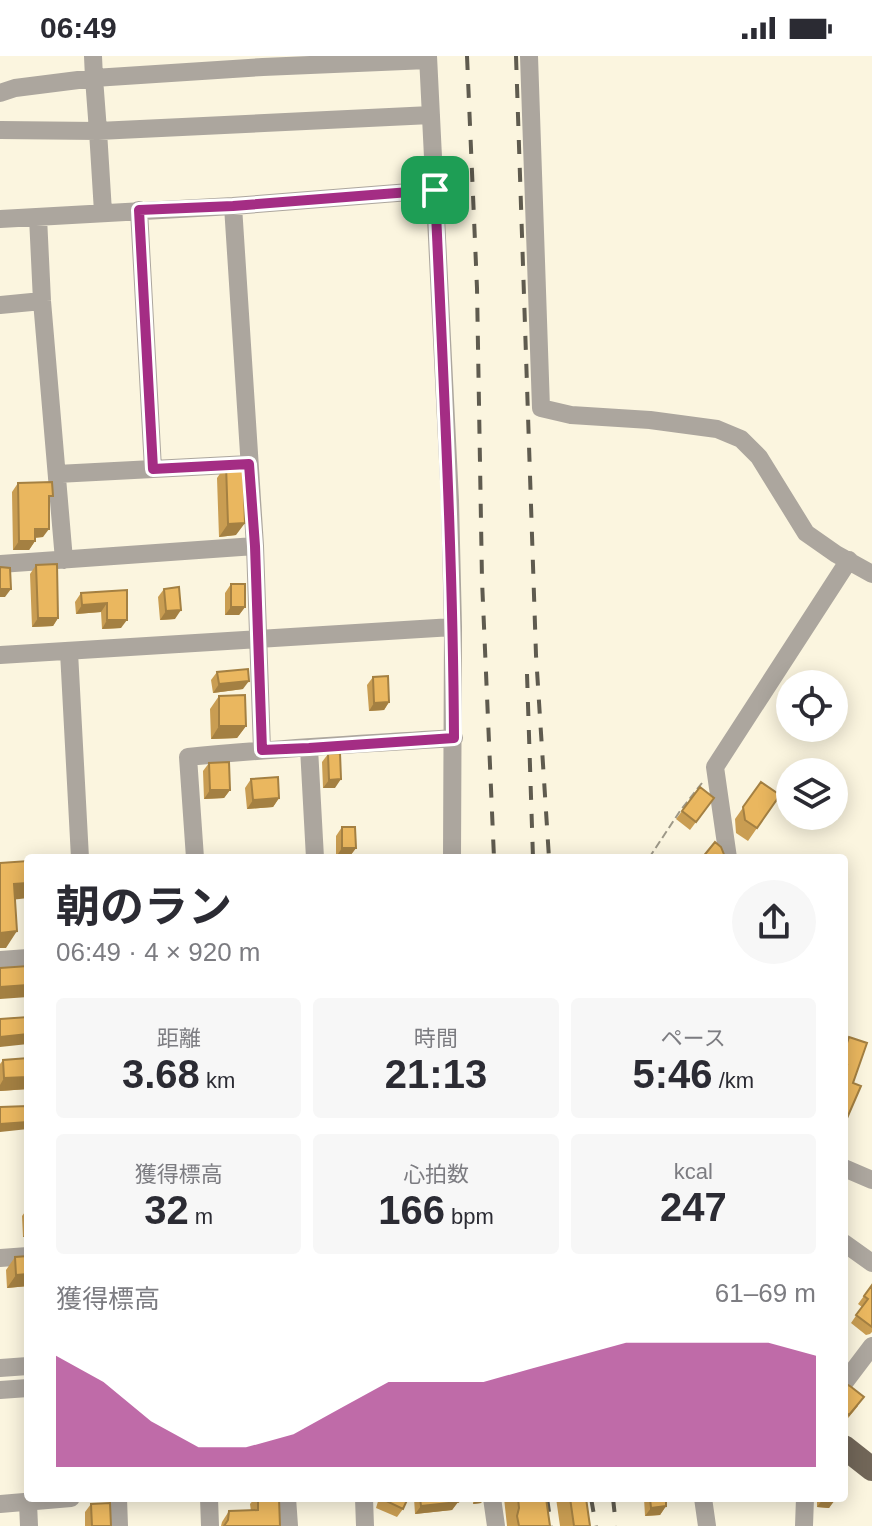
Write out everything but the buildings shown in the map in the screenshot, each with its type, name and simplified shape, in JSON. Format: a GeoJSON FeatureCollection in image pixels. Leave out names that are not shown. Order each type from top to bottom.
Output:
{"type":"FeatureCollection","features":[{"type":"Feature","properties":{"kind":"main road"},"geometry":{"type":"LineString","coordinates":[[848,1450],[872,1469]]}},
{"type":"Feature","properties":{"kind":"street"},"geometry":{"type":"LineString","coordinates":[[93,56],[103,212]]}},
{"type":"Feature","properties":{"kind":"street"},"geometry":{"type":"LineString","coordinates":[[529,56],[541,408],[571,415],[650,420],[717,429],[741,439],[759,457],[806,533],[872,574]]}},
{"type":"Feature","properties":{"kind":"street"},"geometry":{"type":"LineString","coordinates":[[0,93],[15,88],[94,78],[263,62],[428,58],[450,501],[454,738],[452,854]]}},
{"type":"Feature","properties":{"kind":"street"},"geometry":{"type":"LineString","coordinates":[[0,130],[98,131],[431,115]]}},
{"type":"Feature","properties":{"kind":"street"},"geometry":{"type":"LineString","coordinates":[[0,219],[233,206],[435,190]]}},
{"type":"Feature","properties":{"kind":"street"},"geometry":{"type":"LineString","coordinates":[[233,206],[255,546],[262,750]]}},
{"type":"Feature","properties":{"kind":"street"},"geometry":{"type":"LineString","coordinates":[[139,210],[153,469]]}},
{"type":"Feature","properties":{"kind":"street"},"geometry":{"type":"LineString","coordinates":[[38,217],[64,560]]}},
{"type":"Feature","properties":{"kind":"street"},"geometry":{"type":"LineString","coordinates":[[0,305],[42,301]]}},
{"type":"Feature","properties":{"kind":"street"},"geometry":{"type":"LineString","coordinates":[[57,474],[249,464]]}},
{"type":"Feature","properties":{"kind":"street"},"geometry":{"type":"LineString","coordinates":[[0,564],[255,546]]}},
{"type":"Feature","properties":{"kind":"street"},"geometry":{"type":"LineString","coordinates":[[727,854],[715,767],[849,560]]}},
{"type":"Feature","properties":{"kind":"street"},"geometry":{"type":"LineString","coordinates":[[0,655],[453,627]]}},
{"type":"Feature","properties":{"kind":"street"},"geometry":{"type":"LineString","coordinates":[[69,652],[80,854]]}},
{"type":"Feature","properties":{"kind":"street"},"geometry":{"type":"LineString","coordinates":[[195,854],[188,757],[454,738]]}},
{"type":"Feature","properties":{"kind":"street"},"geometry":{"type":"LineString","coordinates":[[309,748],[315,854]]}},
{"type":"Feature","properties":{"kind":"street"},"geometry":{"type":"LineString","coordinates":[[0,960],[24,958]]}},
{"type":"Feature","properties":{"kind":"street"},"geometry":{"type":"LineString","coordinates":[[848,1170],[872,1180]]}},
{"type":"Feature","properties":{"kind":"street"},"geometry":{"type":"LineString","coordinates":[[848,1246],[872,1263]]}},
{"type":"Feature","properties":{"kind":"street"},"geometry":{"type":"LineString","coordinates":[[0,1258],[24,1256]]}},
{"type":"Feature","properties":{"kind":"street"},"geometry":{"type":"LineString","coordinates":[[848,1378],[872,1346]]}},
{"type":"Feature","properties":{"kind":"street"},"geometry":{"type":"LineString","coordinates":[[0,1368],[24,1366]]}},
{"type":"Feature","properties":{"kind":"street"},"geometry":{"type":"LineString","coordinates":[[0,1390],[24,1388]]}},
{"type":"Feature","properties":{"kind":"street"},"geometry":{"type":"LineString","coordinates":[[0,1504],[37,1502]]}},
{"type":"Feature","properties":{"kind":"street"},"geometry":{"type":"LineString","coordinates":[[118,1502],[119,1526]]}},
{"type":"Feature","properties":{"kind":"street"},"geometry":{"type":"LineString","coordinates":[[209,1502],[210,1526]]}},
{"type":"Feature","properties":{"kind":"street"},"geometry":{"type":"LineString","coordinates":[[287,1502],[289,1526]]}},
{"type":"Feature","properties":{"kind":"street"},"geometry":{"type":"LineString","coordinates":[[364,1502],[365,1526]]}},
{"type":"Feature","properties":{"kind":"street"},"geometry":{"type":"LineString","coordinates":[[493,1502],[496,1526]]}},
{"type":"Feature","properties":{"kind":"street"},"geometry":{"type":"LineString","coordinates":[[704,1502],[707,1526]]}},
{"type":"Feature","properties":{"kind":"street"},"geometry":{"type":"LineString","coordinates":[[804,1526],[805,1502]]}},
{"type":"Feature","properties":{"kind":"street"},"geometry":{"type":"LineString","coordinates":[[28,1503],[29,1526]]}},
{"type":"Feature","properties":{"kind":"path"},"geometry":{"type":"LineString","coordinates":[[652,854],[715,767]]}},
{"type":"Feature","properties":{"kind":"railway"},"geometry":{"type":"LineString","coordinates":[[467,56],[477,288],[482,580],[494,854]]}},
{"type":"Feature","properties":{"kind":"railway"},"geometry":{"type":"LineString","coordinates":[[516,56],[536,655],[549,854]]}},
{"type":"Feature","properties":{"kind":"railway"},"geometry":{"type":"LineString","coordinates":[[527,674],[533,854]]}},
{"type":"Feature","properties":{"kind":"railway"},"geometry":{"type":"LineString","coordinates":[[548,1502],[551,1526]]}},
{"type":"Feature","properties":{"kind":"railway"},"geometry":{"type":"LineString","coordinates":[[592,1502],[596,1526]]}},
{"type":"Feature","properties":{"kind":"railway"},"geometry":{"type":"LineString","coordinates":[[613,1502],[616,1526]]}},
{"type":"Feature","properties":{"kind":"route"},"geometry":{"type":"LineString","coordinates":[[435,190],[450,501],[454,738],[262,750],[249,464],[153,469],[139,210],[435,190]]}}]}
